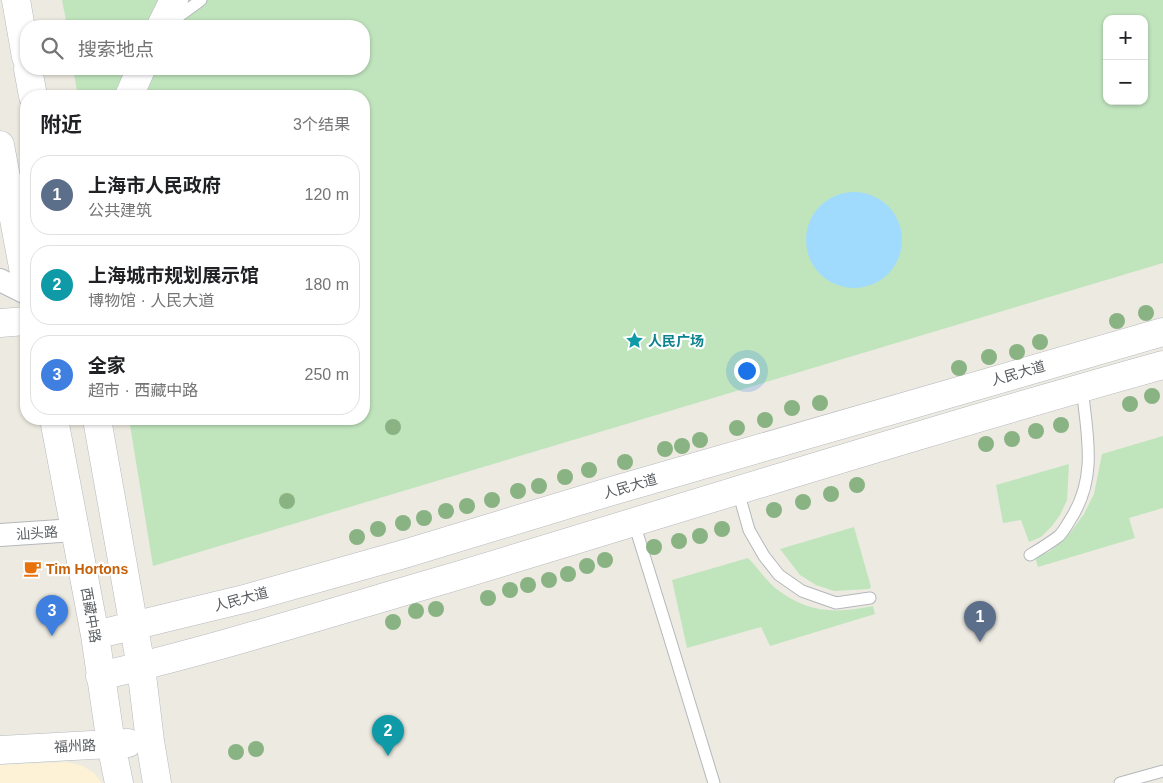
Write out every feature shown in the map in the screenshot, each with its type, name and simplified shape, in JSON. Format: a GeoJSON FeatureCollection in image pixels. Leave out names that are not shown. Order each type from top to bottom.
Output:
{"type":"FeatureCollection","features":[{"type":"Feature","properties":{"kind":"street"},"geometry":{"type":"LineString","coordinates":[[16,0],[20,23]]}},
{"type":"Feature","properties":{"kind":"street"},"geometry":{"type":"LineString","coordinates":[[164,20],[174,0]]}},
{"type":"Feature","properties":{"kind":"street"},"geometry":{"type":"LineString","coordinates":[[29,75],[32,90]]}},
{"type":"Feature","properties":{"kind":"street"},"geometry":{"type":"LineString","coordinates":[[132,90],[138,75]]}},
{"type":"Feature","properties":{"kind":"street"},"geometry":{"type":"LineString","coordinates":[[0,145],[20,251]]}},
{"type":"Feature","properties":{"kind":"street"},"geometry":{"type":"LineString","coordinates":[[0,280],[20,290]]}},
{"type":"Feature","properties":{"kind":"street"},"geometry":{"type":"LineString","coordinates":[[0,323],[20,321]]}},
{"type":"Feature","properties":{"kind":"street","name":"人民大道"},"geometry":{"type":"LineString","coordinates":[[95,635],[248,598],[404,554],[612,491],[1163,332]]}},
{"type":"Feature","properties":{"kind":"street"},"geometry":{"type":"LineString","coordinates":[[100,676],[311,619],[1163,365]]}},
{"type":"Feature","properties":{"kind":"street","name":"西藏中路"},"geometry":{"type":"LineString","coordinates":[[55,425],[95,635],[111,744],[119,783]]}},
{"type":"Feature","properties":{"kind":"street"},"geometry":{"type":"LineString","coordinates":[[98,425],[142,666],[150,741],[157,783]]}},
{"type":"Feature","properties":{"kind":"street","name":"汕头路"},"geometry":{"type":"LineString","coordinates":[[0,535],[75,530]]}},
{"type":"Feature","properties":{"kind":"street","name":"福州路"},"geometry":{"type":"LineString","coordinates":[[0,750],[150,741]]}},
{"type":"Feature","properties":{"kind":"lane"},"geometry":{"type":"LineString","coordinates":[[172,20],[201,0]]}},
{"type":"Feature","properties":{"kind":"lane"},"geometry":{"type":"LineString","coordinates":[[1030,555],[1043,548],[1060,534],[1078,508],[1085,488],[1089,451],[1082,388]]}},
{"type":"Feature","properties":{"kind":"lane"},"geometry":{"type":"LineString","coordinates":[[738,491],[749,530],[764,556],[779,575],[802,591],[836,603],[870,598]]}},
{"type":"Feature","properties":{"kind":"lane"},"geometry":{"type":"LineString","coordinates":[[634,523],[714,783]]}},
{"type":"Feature","properties":{"kind":"lane"},"geometry":{"type":"LineString","coordinates":[[1120,783],[1163,772]]}},
{"type":"Feature","properties":{"kind":"shaded area"},"geometry":{"type":"Polygon","coordinates":[[[67,762],[83,766],[94,773],[102,783],[0,783],[0,765],[67,762]]]}},
{"type":"Feature","properties":{"kind":"green space","name":"人民广场"},"geometry":{"type":"Polygon","coordinates":[[[62,0],[1163,0],[1163,263],[153,566],[130,425],[370,425],[370,90],[77,90],[74,75],[370,75],[370,20],[66,20],[62,0]]]}},
{"type":"Feature","properties":{"kind":"green space"},"geometry":{"type":"Polygon","coordinates":[[[1163,436],[1163,508],[1129,518],[1135,538],[1038,567],[1035,557],[1049,552],[1067,537],[1084,514],[1094,494],[1102,454],[1163,436]]]}},
{"type":"Feature","properties":{"kind":"green space"},"geometry":{"type":"Polygon","coordinates":[[[1069,464],[1067,500],[1060,515],[1041,537],[1029,542],[1021,520],[1003,523],[996,485],[1069,464]]]}},
{"type":"Feature","properties":{"kind":"green space"},"geometry":{"type":"Polygon","coordinates":[[[854,527],[871,587],[869,589],[834,591],[816,585],[800,575],[780,549],[854,527]]]}},
{"type":"Feature","properties":{"kind":"green space"},"geometry":{"type":"Polygon","coordinates":[[[748,558],[774,587],[786,596],[809,607],[845,610],[873,606],[875,614],[770,646],[761,627],[687,648],[672,580],[748,558]]]}},
{"type":"Feature","properties":{"kind":"water"},"geometry":{"type":"Polygon","coordinates":[[[854,192],[872,196],[888,206],[898,222],[902,240],[898,258],[888,274],[872,284],[854,288],[836,284],[820,274],[810,258],[806,240],[810,222],[820,206],[836,196],[854,192]]]}},
{"type":"Feature","properties":{"kind":"place","name":"人民广场"},"geometry":{"type":"Point","coordinates":[634,341]}},
{"type":"Feature","properties":{"kind":"place","name":"Tim Hortons"},"geometry":{"type":"Point","coordinates":[32,569]}},
{"type":"Feature","properties":{"kind":"place","name":"全家"},"geometry":{"type":"Point","coordinates":[52,636]}},
{"type":"Feature","properties":{"kind":"place","name":"上海市人民政府"},"geometry":{"type":"Point","coordinates":[980,642]}},
{"type":"Feature","properties":{"kind":"place","name":"上海城市规划展示馆"},"geometry":{"type":"Point","coordinates":[388,756]}}]}
